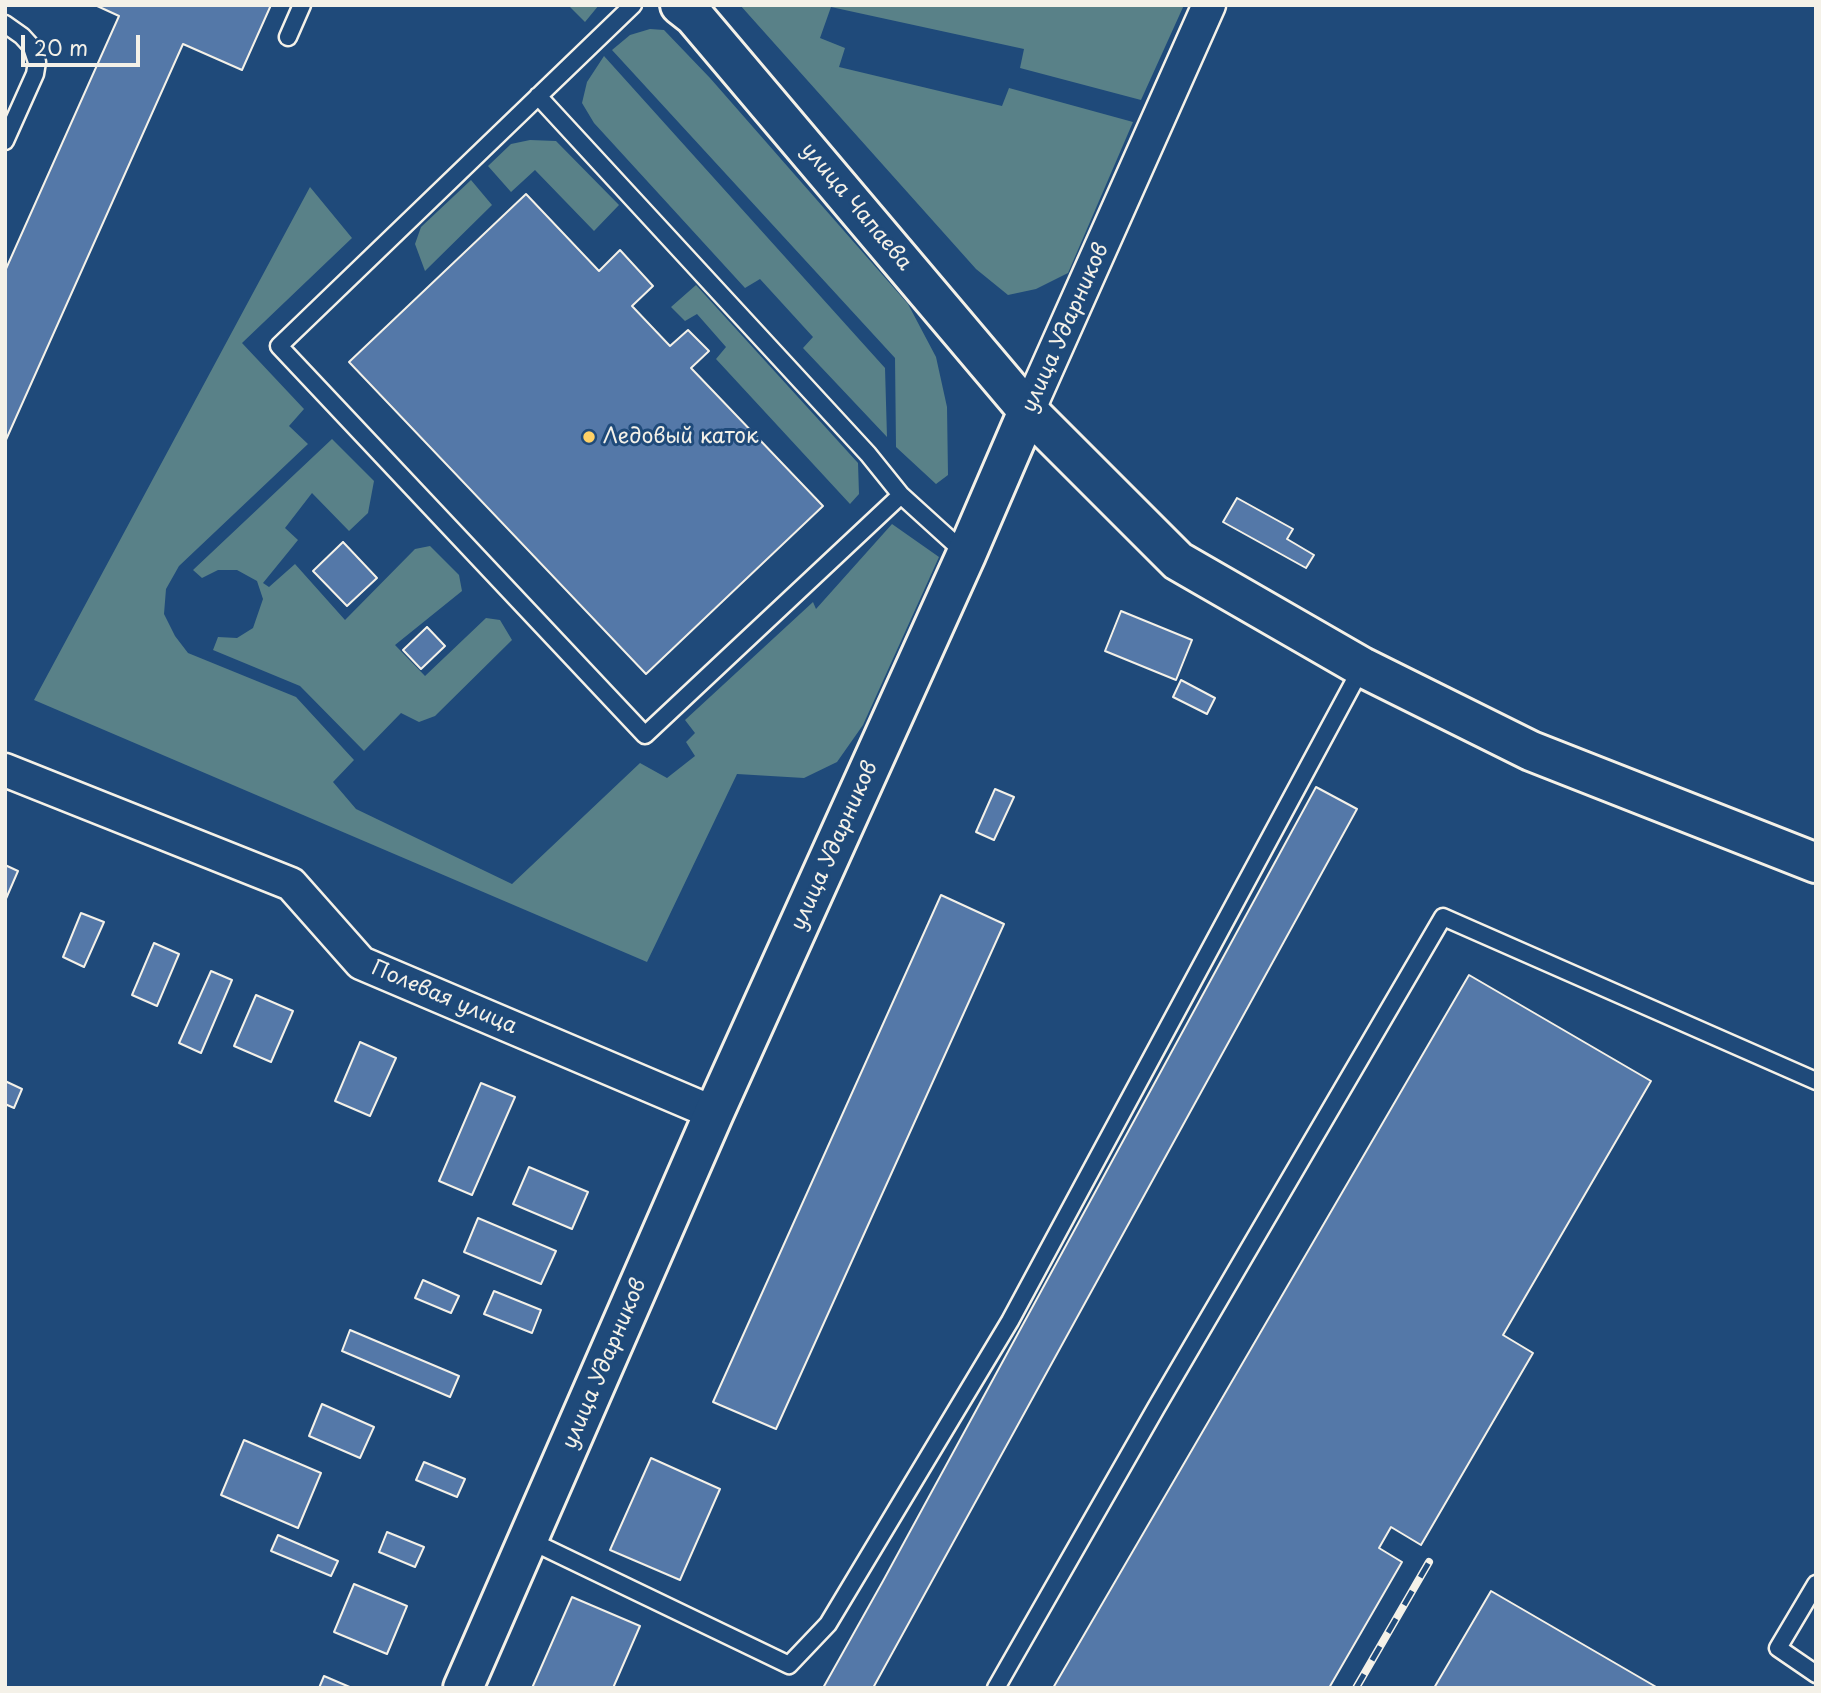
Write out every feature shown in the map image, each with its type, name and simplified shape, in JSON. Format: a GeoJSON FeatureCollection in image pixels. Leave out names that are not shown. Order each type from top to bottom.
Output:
{"type":"FeatureCollection","features":[{"type":"Feature","properties":{"kind":"main road","name":"улица Чапаева"},"geometry":{"type":"LineString","coordinates":[[680,5],[694,16],[1028,411],[1178,561],[1362,667],[1531,751],[1816,863]]}},
{"type":"Feature","properties":{"kind":"main road","name":"улица Ударников"},"geometry":{"type":"LineString","coordinates":[[463,1688],[714,1113],[967,555],[1028,411]]}},
{"type":"Feature","properties":{"kind":"street","name":"улица Ударников"},"geometry":{"type":"LineString","coordinates":[[1028,411],[1209,5]]}},
{"type":"Feature","properties":{"kind":"street","name":"Полевая улица"},"geometry":{"type":"LineString","coordinates":[[5,770],[291,884],[361,963],[714,1113]]}},
{"type":"Feature","properties":{"kind":"lane"},"geometry":{"type":"LineString","coordinates":[[288,37],[302,5]]}},
{"type":"Feature","properties":{"kind":"lane"},"geometry":{"type":"LineString","coordinates":[[633,5],[279,346],[645,735],[901,495]]}},
{"type":"Feature","properties":{"kind":"lane"},"geometry":{"type":"LineString","coordinates":[[5,24],[32,47],[37,62],[35,74],[5,141]]}},
{"type":"Feature","properties":{"kind":"lane"},"geometry":{"type":"LineString","coordinates":[[538,96],[868,454],[901,495],[967,555]]}},
{"type":"Feature","properties":{"kind":"lane"},"geometry":{"type":"LineString","coordinates":[[529,1540],[789,1665],[828,1624],[1010,1321],[1362,667]]}},
{"type":"Feature","properties":{"kind":"lane"},"geometry":{"type":"LineString","coordinates":[[996,1688],[1443,917],[1816,1081]]}},
{"type":"Feature","properties":{"kind":"lane"},"geometry":{"type":"LineString","coordinates":[[1816,1584],[1778,1648],[1816,1674]]}},
{"type":"Feature","properties":{"kind":"green space"},"geometry":{"type":"Polygon","coordinates":[[[568,5],[599,5],[585,22],[568,5]]]}},
{"type":"Feature","properties":{"kind":"green space"},"geometry":{"type":"Polygon","coordinates":[[[740,5],[1184,5],[1141,100],[1020,68],[1024,49],[831,7],[820,38],[845,48],[839,67],[1002,106],[1009,88],[1133,122],[1068,273],[1036,289],[1008,295],[976,269],[740,5]]]}},
{"type":"Feature","properties":{"kind":"green space"},"geometry":{"type":"Polygon","coordinates":[[[650,29],[664,30],[710,78],[908,304],[936,357],[947,407],[948,475],[936,484],[896,447],[895,358],[612,50],[630,35],[650,29]]]}},
{"type":"Feature","properties":{"kind":"green space"},"geometry":{"type":"Polygon","coordinates":[[[604,56],[885,368],[887,437],[803,348],[813,337],[760,279],[745,288],[594,123],[582,103],[587,82],[604,56]]]}},
{"type":"Feature","properties":{"kind":"green space"},"geometry":{"type":"Polygon","coordinates":[[[530,140],[556,141],[619,205],[594,231],[535,170],[511,192],[488,166],[511,144],[530,140]]]}},
{"type":"Feature","properties":{"kind":"green space"},"geometry":{"type":"Polygon","coordinates":[[[471,180],[492,205],[425,271],[415,244],[421,227],[471,180]]]}},
{"type":"Feature","properties":{"kind":"green space"},"geometry":{"type":"Polygon","coordinates":[[[310,187],[352,238],[242,343],[304,409],[289,426],[308,444],[179,566],[166,589],[164,614],[175,636],[188,653],[296,697],[354,760],[333,782],[356,809],[512,884],[640,763],[667,778],[695,756],[686,742],[695,733],[685,720],[813,602],[816,609],[892,524],[939,557],[863,725],[837,762],[804,778],[737,774],[647,962],[34,700],[310,187]]]}},
{"type":"Feature","properties":{"kind":"green space"},"geometry":{"type":"Polygon","coordinates":[[[696,285],[858,463],[859,494],[850,504],[716,359],[726,347],[697,314],[685,321],[671,307],[696,285]]]}},
{"type":"Feature","properties":{"kind":"green space"},"geometry":{"type":"Polygon","coordinates":[[[332,439],[374,481],[368,513],[349,531],[312,493],[285,528],[298,540],[263,583],[269,587],[295,564],[345,620],[415,549],[430,546],[459,575],[462,591],[395,645],[425,676],[486,618],[500,620],[512,640],[435,716],[419,722],[401,713],[364,751],[300,686],[213,650],[218,637],[237,638],[253,628],[263,599],[257,581],[237,570],[218,570],[202,578],[193,570],[332,439]]]}},
{"type":"Feature","properties":{"kind":"building"},"geometry":{"type":"Polygon","coordinates":[[[95,5],[271,5],[242,70],[183,44],[5,442],[5,271],[119,16],[95,5]]]}},
{"type":"Feature","properties":{"kind":"building","name":"Ледовый каток"},"geometry":{"type":"Polygon","coordinates":[[[526,194],[599,271],[620,250],[653,286],[632,306],[670,346],[688,330],[709,351],[691,368],[823,506],[646,674],[349,362],[526,194]]]}},
{"type":"Feature","properties":{"kind":"building"},"geometry":{"type":"Polygon","coordinates":[[[1237,498],[1293,529],[1287,539],[1314,555],[1306,568],[1223,522],[1237,498]]]}},
{"type":"Feature","properties":{"kind":"building"},"geometry":{"type":"Polygon","coordinates":[[[343,542],[377,578],[347,606],[313,571],[343,542]]]}},
{"type":"Feature","properties":{"kind":"building"},"geometry":{"type":"Polygon","coordinates":[[[1121,611],[1192,640],[1176,680],[1105,651],[1121,611]]]}},
{"type":"Feature","properties":{"kind":"building"},"geometry":{"type":"Polygon","coordinates":[[[427,627],[445,646],[421,669],[403,650],[427,627]]]}},
{"type":"Feature","properties":{"kind":"building"},"geometry":{"type":"Polygon","coordinates":[[[1181,680],[1215,698],[1207,714],[1173,697],[1181,680]]]}},
{"type":"Feature","properties":{"kind":"building"},"geometry":{"type":"Polygon","coordinates":[[[1316,787],[1357,809],[873,1688],[823,1688],[883,1581],[1316,787]]]}},
{"type":"Feature","properties":{"kind":"building"},"geometry":{"type":"Polygon","coordinates":[[[995,789],[1014,797],[994,840],[976,832],[995,789]]]}},
{"type":"Feature","properties":{"kind":"building"},"geometry":{"type":"Polygon","coordinates":[[[5,865],[18,871],[5,901],[5,865]]]}},
{"type":"Feature","properties":{"kind":"building"},"geometry":{"type":"Polygon","coordinates":[[[941,895],[1004,924],[776,1429],[713,1402],[941,895]]]}},
{"type":"Feature","properties":{"kind":"building"},"geometry":{"type":"Polygon","coordinates":[[[81,913],[104,922],[84,967],[63,957],[81,913]]]}},
{"type":"Feature","properties":{"kind":"building"},"geometry":{"type":"Polygon","coordinates":[[[154,943],[179,954],[157,1006],[132,995],[154,943]]]}},
{"type":"Feature","properties":{"kind":"building"},"geometry":{"type":"Polygon","coordinates":[[[211,971],[232,980],[201,1053],[179,1043],[211,971]]]}},
{"type":"Feature","properties":{"kind":"building"},"geometry":{"type":"Polygon","coordinates":[[[1469,975],[1651,1081],[1503,1335],[1533,1353],[1421,1545],[1391,1527],[1379,1548],[1402,1562],[1329,1688],[1053,1688],[1469,975]]]}},
{"type":"Feature","properties":{"kind":"building"},"geometry":{"type":"Polygon","coordinates":[[[256,995],[293,1011],[271,1062],[234,1046],[256,995]]]}},
{"type":"Feature","properties":{"kind":"building"},"geometry":{"type":"Polygon","coordinates":[[[360,1042],[396,1058],[370,1116],[335,1101],[360,1042]]]}},
{"type":"Feature","properties":{"kind":"building"},"geometry":{"type":"Polygon","coordinates":[[[5,1081],[22,1089],[14,1108],[5,1104],[5,1081]]]}},
{"type":"Feature","properties":{"kind":"building"},"geometry":{"type":"Polygon","coordinates":[[[481,1083],[515,1097],[472,1195],[439,1181],[481,1083]]]}},
{"type":"Feature","properties":{"kind":"building"},"geometry":{"type":"Polygon","coordinates":[[[529,1167],[588,1192],[572,1229],[513,1204],[529,1167]]]}},
{"type":"Feature","properties":{"kind":"building"},"geometry":{"type":"Polygon","coordinates":[[[478,1218],[556,1251],[541,1284],[464,1252],[478,1218]]]}},
{"type":"Feature","properties":{"kind":"building"},"geometry":{"type":"Polygon","coordinates":[[[423,1280],[459,1296],[451,1313],[415,1298],[423,1280]]]}},
{"type":"Feature","properties":{"kind":"building"},"geometry":{"type":"Polygon","coordinates":[[[494,1291],[541,1310],[532,1333],[484,1314],[494,1291]]]}},
{"type":"Feature","properties":{"kind":"building"},"geometry":{"type":"Polygon","coordinates":[[[350,1330],[459,1376],[450,1397],[342,1351],[350,1330]]]}},
{"type":"Feature","properties":{"kind":"building"},"geometry":{"type":"Polygon","coordinates":[[[322,1404],[374,1427],[360,1458],[309,1436],[322,1404]]]}},
{"type":"Feature","properties":{"kind":"building"},"geometry":{"type":"Polygon","coordinates":[[[244,1440],[321,1473],[298,1528],[221,1495],[244,1440]]]}},
{"type":"Feature","properties":{"kind":"building"},"geometry":{"type":"Polygon","coordinates":[[[651,1458],[720,1489],[680,1580],[610,1550],[651,1458]]]}},
{"type":"Feature","properties":{"kind":"building"},"geometry":{"type":"Polygon","coordinates":[[[424,1462],[465,1479],[457,1497],[416,1480],[424,1462]]]}},
{"type":"Feature","properties":{"kind":"building"},"geometry":{"type":"Polygon","coordinates":[[[387,1532],[424,1547],[415,1567],[379,1552],[387,1532]]]}},
{"type":"Feature","properties":{"kind":"building"},"geometry":{"type":"Polygon","coordinates":[[[278,1535],[338,1561],[331,1576],[271,1551],[278,1535]]]}},
{"type":"Feature","properties":{"kind":"building"},"geometry":{"type":"Polygon","coordinates":[[[354,1584],[407,1606],[387,1654],[334,1632],[354,1584]]]}},
{"type":"Feature","properties":{"kind":"building"},"geometry":{"type":"Polygon","coordinates":[[[1491,1591],[1658,1688],[1434,1688],[1491,1591]]]}},
{"type":"Feature","properties":{"kind":"building"},"geometry":{"type":"Polygon","coordinates":[[[572,1597],[640,1626],[613,1688],[532,1688],[572,1597]]]}},
{"type":"Feature","properties":{"kind":"building"},"geometry":{"type":"Polygon","coordinates":[[[324,1676],[352,1688],[319,1688],[324,1676]]]}},
{"type":"Feature","properties":{"kind":"railway"},"geometry":{"type":"LineString","coordinates":[[1356,1688],[1429,1562]]}},
{"type":"Feature","properties":{"kind":"place","name":"Ледовый каток"},"geometry":{"type":"Point","coordinates":[589,437]}}]}
